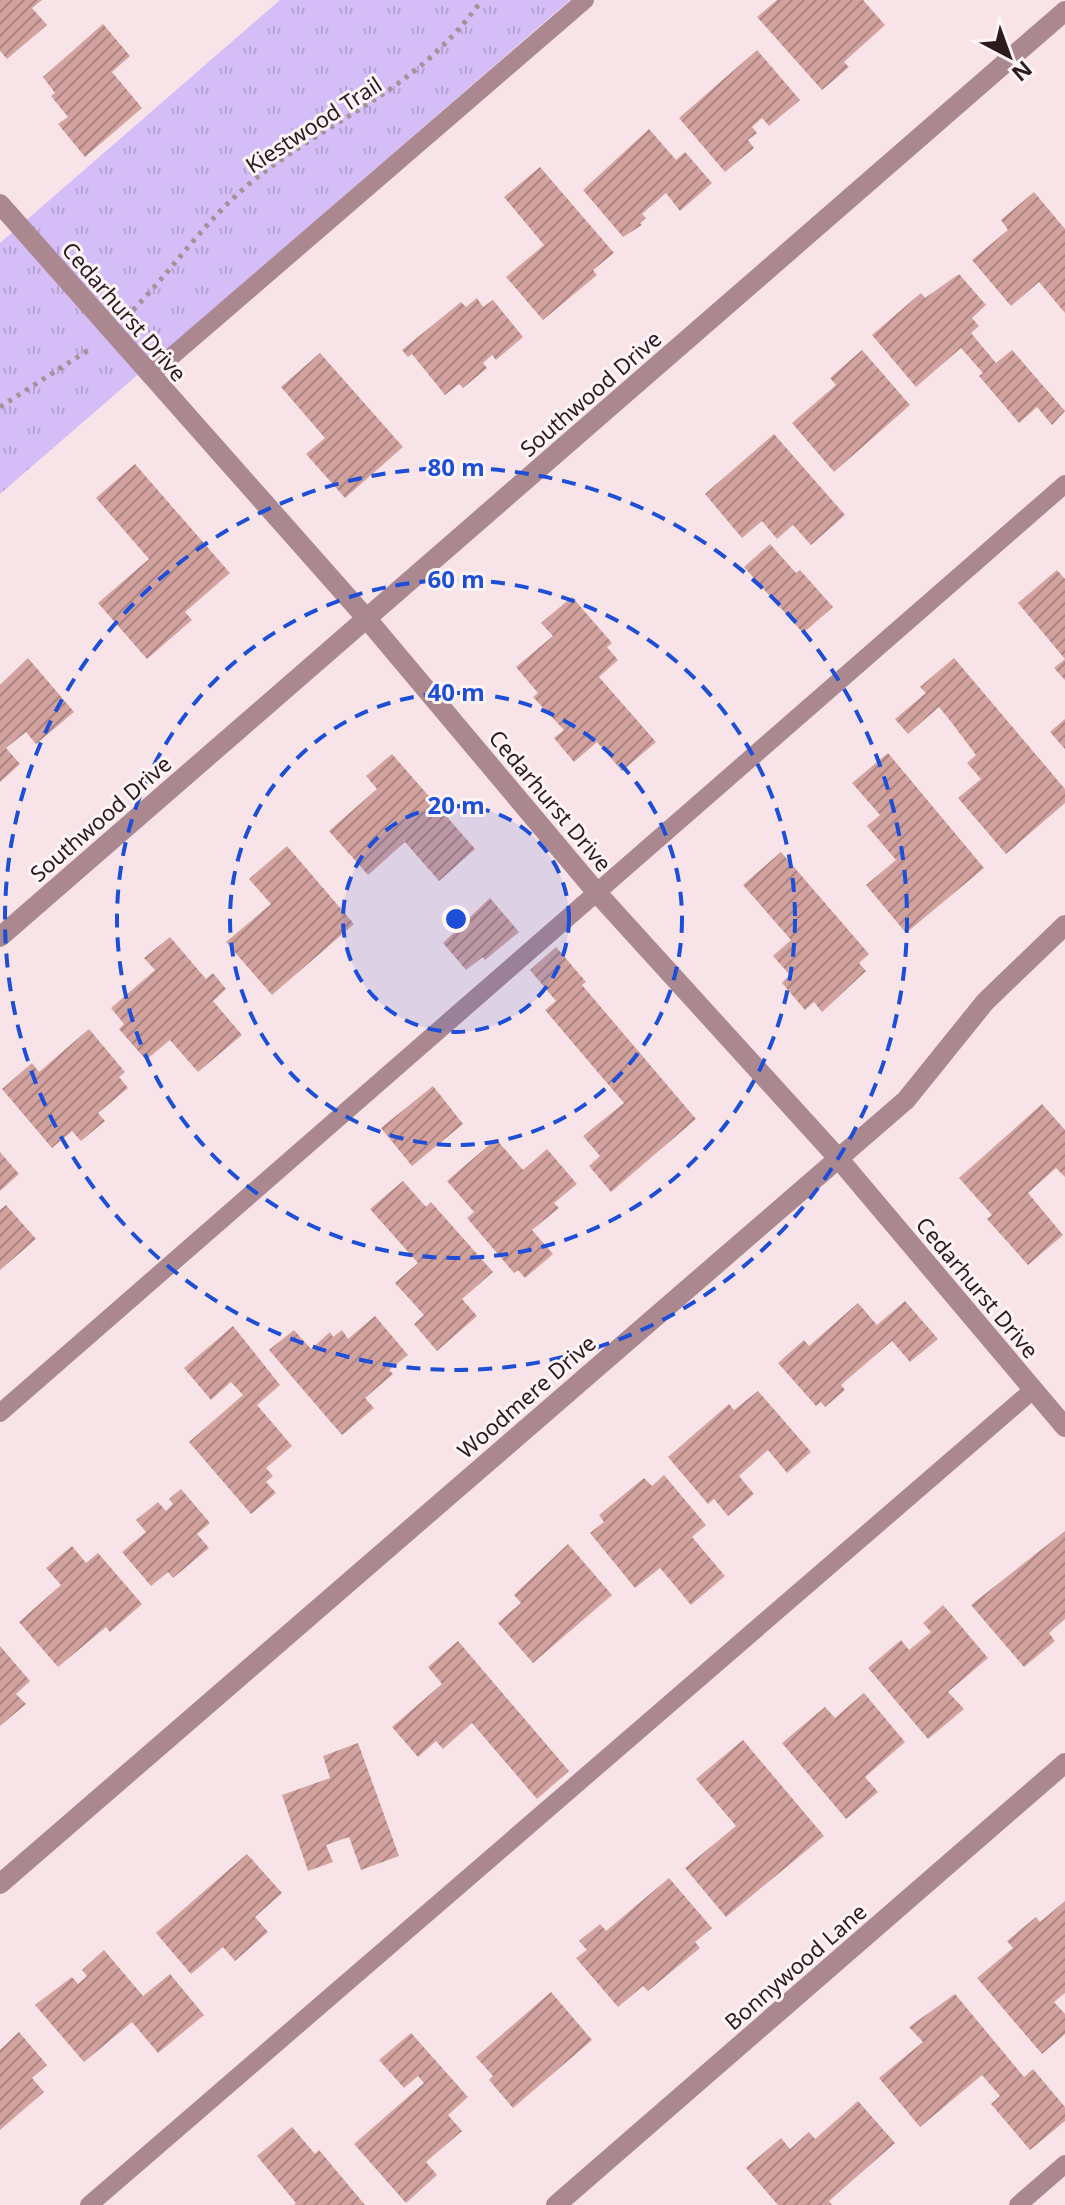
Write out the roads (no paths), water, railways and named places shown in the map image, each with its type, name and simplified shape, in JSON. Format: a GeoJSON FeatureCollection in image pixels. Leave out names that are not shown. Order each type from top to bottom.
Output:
{"type":"FeatureCollection","features":[{"type":"Feature","properties":{"kind":"street","name":"Southwood Drive"},"geometry":{"type":"LineString","coordinates":[[0,937],[1065,11]]}},
{"type":"Feature","properties":{"kind":"street","name":"Cedarhurst Drive"},"geometry":{"type":"LineString","coordinates":[[0,204],[367,619],[598,894],[838,1158],[1065,1427]]}},
{"type":"Feature","properties":{"kind":"street","name":"Woodmere Drive"},"geometry":{"type":"LineString","coordinates":[[0,1884],[906,1100],[985,1002],[1065,925]]}},
{"type":"Feature","properties":{"kind":"street","name":"Bonnywood Lane"},"geometry":{"type":"LineString","coordinates":[[556,2205],[1065,1763]]}},
{"type":"Feature","properties":{"kind":"lane"},"geometry":{"type":"LineString","coordinates":[[150,375],[585,0]]}},
{"type":"Feature","properties":{"kind":"lane"},"geometry":{"type":"LineString","coordinates":[[0,1413],[1065,484]]}},
{"type":"Feature","properties":{"kind":"lane"},"geometry":{"type":"LineString","coordinates":[[89,2205],[1033,1390]]}},
{"type":"Feature","properties":{"kind":"lane"},"geometry":{"type":"LineString","coordinates":[[1018,2205],[1065,2164]]}}]}
